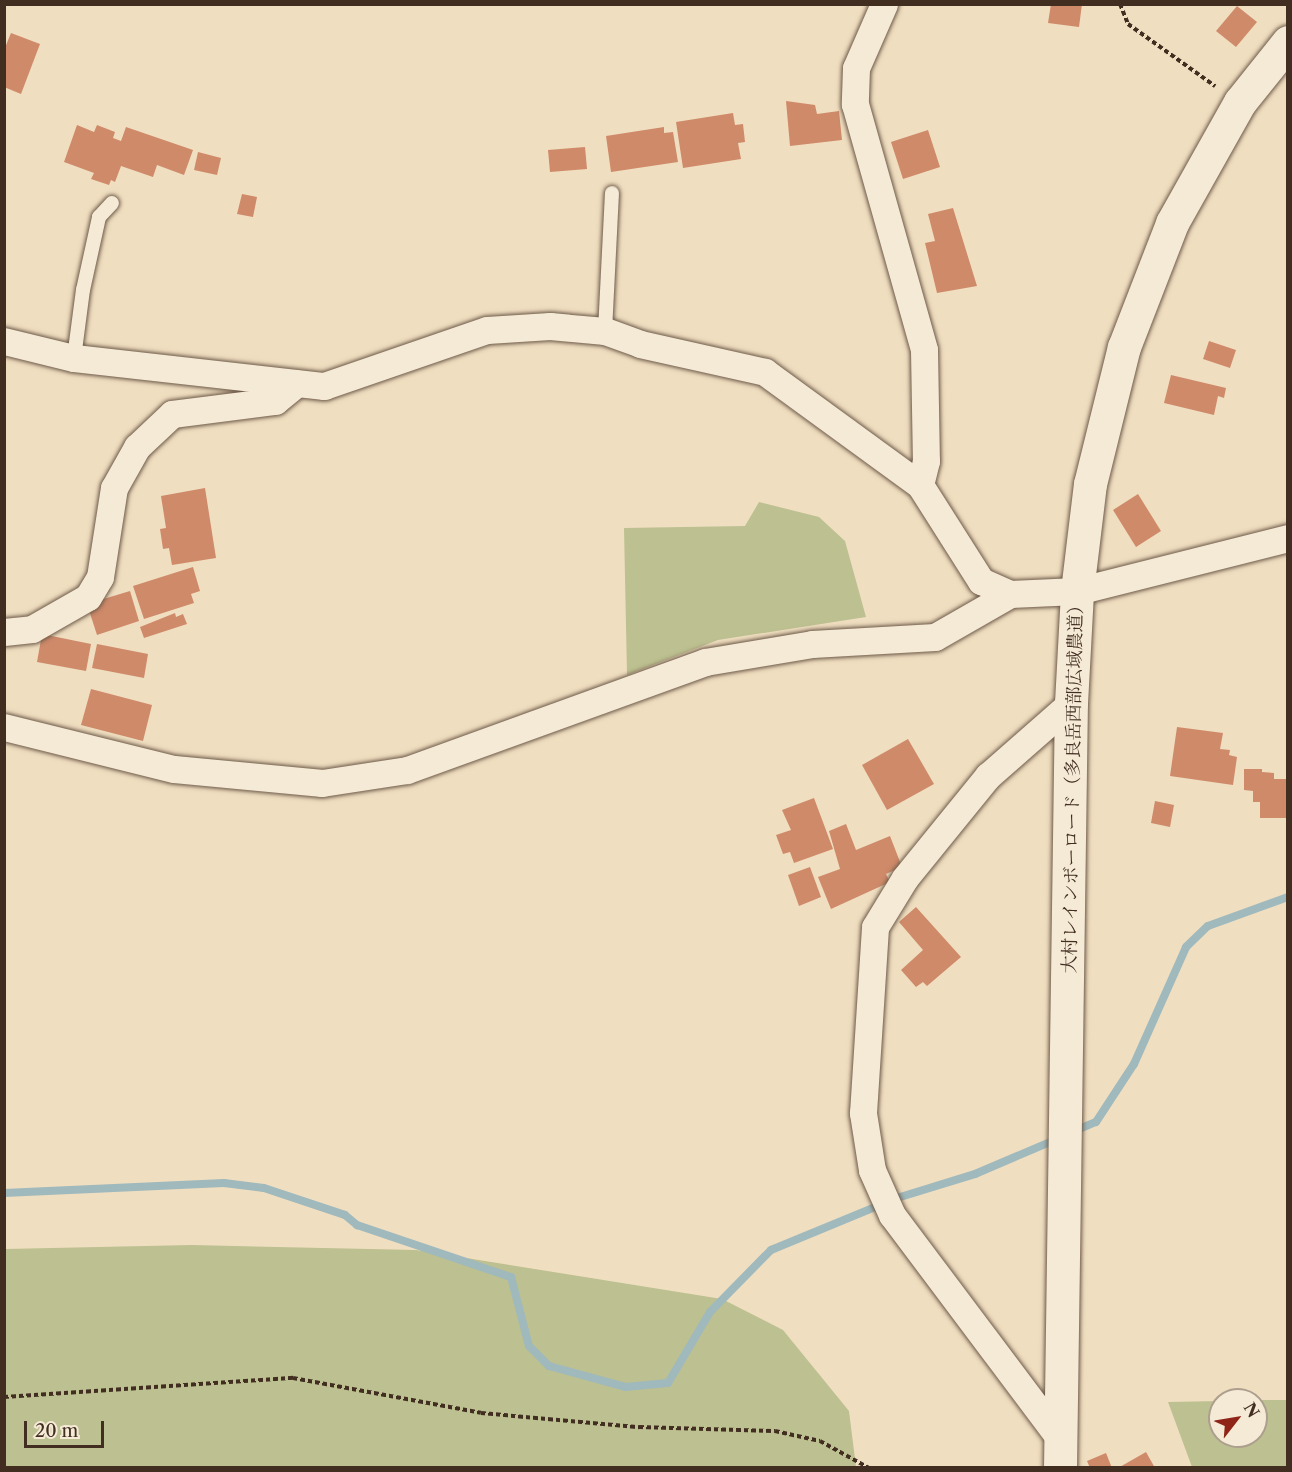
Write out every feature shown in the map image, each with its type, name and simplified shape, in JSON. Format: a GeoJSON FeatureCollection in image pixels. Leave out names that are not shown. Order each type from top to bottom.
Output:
{"type":"FeatureCollection","features":[{"type":"Feature","properties":{"kind":"street"},"geometry":{"type":"LineString","coordinates":[[885,4],[856,68],[855,104],[924,350],[926,461],[920,485]]}},
{"type":"Feature","properties":{"kind":"street","name":"大村レインボーロード（多良岳西部広域農道）"},"geometry":{"type":"LineString","coordinates":[[1060,1454],[1071,703],[1077,591],[1090,483],[1124,347],[1172,224],[1240,102],[1287,42]]}},
{"type":"Feature","properties":{"kind":"street"},"geometry":{"type":"LineString","coordinates":[[4,341],[74,358],[324,386],[487,330],[550,326],[605,330],[640,344],[765,372],[920,485],[981,581],[1010,594],[1077,591],[1287,538]]}},
{"type":"Feature","properties":{"kind":"street"},"geometry":{"type":"LineString","coordinates":[[4,632],[32,629],[88,597],[100,578],[114,488],[137,447],[172,414],[275,401],[297,383]]}},
{"type":"Feature","properties":{"kind":"street"},"geometry":{"type":"LineString","coordinates":[[4,727],[174,769],[322,783],[407,770],[705,662],[812,644],[935,637],[1010,594]]}},
{"type":"Feature","properties":{"kind":"street"},"geometry":{"type":"LineString","coordinates":[[1060,1454],[892,1215],[872,1170],[863,1113],[875,927],[905,878],[988,776],[1071,703]]}},
{"type":"Feature","properties":{"kind":"lane"},"geometry":{"type":"LineString","coordinates":[[605,330],[612,193]]}},
{"type":"Feature","properties":{"kind":"lane"},"geometry":{"type":"LineString","coordinates":[[74,358],[83,290],[99,217],[112,203]]}},
{"type":"Feature","properties":{"kind":"path"},"geometry":{"type":"LineString","coordinates":[[1120,4],[1128,24],[1240,102]]}},
{"type":"Feature","properties":{"kind":"path"},"geometry":{"type":"LineString","coordinates":[[4,1397],[293,1378],[481,1413],[639,1427],[775,1431],[820,1441],[869,1467]]}},
{"type":"Feature","properties":{"kind":"green space"},"geometry":{"type":"Polygon","coordinates":[[[759,502],[819,517],[845,541],[866,617],[718,640],[627,675],[624,528],[745,526],[759,502]]]}},
{"type":"Feature","properties":{"kind":"green space"},"geometry":{"type":"Polygon","coordinates":[[[192,1245],[416,1250],[722,1299],[783,1330],[849,1411],[856,1467],[5,1467],[5,1249],[192,1245]]]}},
{"type":"Feature","properties":{"kind":"green space"},"geometry":{"type":"Polygon","coordinates":[[[1268,1400],[1287,1400],[1287,1467],[1192,1467],[1168,1402],[1208,1401],[1208,1448],[1268,1448],[1268,1400]]]}},
{"type":"Feature","properties":{"kind":"building"},"geometry":{"type":"Polygon","coordinates":[[[1051,4],[1082,4],[1079,27],[1048,23],[1051,4]]]}},
{"type":"Feature","properties":{"kind":"building"},"geometry":{"type":"Polygon","coordinates":[[[1237,6],[1257,22],[1236,47],[1216,31],[1237,6]]]}},
{"type":"Feature","properties":{"kind":"building"},"geometry":{"type":"Polygon","coordinates":[[[11,33],[40,44],[21,94],[4,87],[4,50],[11,33]]]}},
{"type":"Feature","properties":{"kind":"building"},"geometry":{"type":"Polygon","coordinates":[[[786,101],[815,105],[817,114],[839,111],[842,140],[790,146],[786,101]]]}},
{"type":"Feature","properties":{"kind":"building"},"geometry":{"type":"Polygon","coordinates":[[[733,113],[735,125],[743,124],[745,142],[738,143],[741,159],[683,168],[676,122],[733,113]]]}},
{"type":"Feature","properties":{"kind":"building"},"geometry":{"type":"Polygon","coordinates":[[[77,125],[94,132],[97,125],[115,132],[113,138],[121,141],[126,127],[193,150],[184,175],[157,165],[153,177],[121,166],[115,182],[111,180],[109,185],[91,179],[94,173],[64,162],[77,125]]]}},
{"type":"Feature","properties":{"kind":"building"},"geometry":{"type":"Polygon","coordinates":[[[664,127],[664,133],[673,132],[678,162],[611,172],[606,136],[664,127]]]}},
{"type":"Feature","properties":{"kind":"building"},"geometry":{"type":"Polygon","coordinates":[[[928,130],[940,167],[903,179],[891,142],[928,130]]]}},
{"type":"Feature","properties":{"kind":"building"},"geometry":{"type":"Polygon","coordinates":[[[585,147],[587,169],[550,172],[548,150],[585,147]]]}},
{"type":"Feature","properties":{"kind":"building"},"geometry":{"type":"Polygon","coordinates":[[[198,152],[221,158],[217,175],[194,170],[198,152]]]}},
{"type":"Feature","properties":{"kind":"building"},"geometry":{"type":"Polygon","coordinates":[[[242,194],[257,197],[253,217],[237,214],[242,194]]]}},
{"type":"Feature","properties":{"kind":"building"},"geometry":{"type":"Polygon","coordinates":[[[953,208],[977,286],[937,293],[925,243],[935,241],[928,214],[953,208]]]}},
{"type":"Feature","properties":{"kind":"building"},"geometry":{"type":"Polygon","coordinates":[[[1209,341],[1236,350],[1230,368],[1203,359],[1209,341]]]}},
{"type":"Feature","properties":{"kind":"building"},"geometry":{"type":"Polygon","coordinates":[[[1171,375],[1226,388],[1224,398],[1218,396],[1214,415],[1164,403],[1171,375]]]}},
{"type":"Feature","properties":{"kind":"building"},"geometry":{"type":"Polygon","coordinates":[[[205,488],[216,558],[172,565],[169,548],[163,549],[160,529],[166,528],[161,496],[205,488]]]}},
{"type":"Feature","properties":{"kind":"building"},"geometry":{"type":"Polygon","coordinates":[[[1138,494],[1161,531],[1136,547],[1113,510],[1138,494]]]}},
{"type":"Feature","properties":{"kind":"building"},"geometry":{"type":"Polygon","coordinates":[[[193,567],[200,591],[191,594],[194,603],[144,619],[133,586],[193,567]]]}},
{"type":"Feature","properties":{"kind":"building"},"geometry":{"type":"Polygon","coordinates":[[[130,591],[139,621],[97,635],[87,604],[130,591]]]}},
{"type":"Feature","properties":{"kind":"building"},"geometry":{"type":"Polygon","coordinates":[[[175,613],[176,617],[183,614],[187,624],[144,638],[140,627],[175,613]]]}},
{"type":"Feature","properties":{"kind":"building"},"geometry":{"type":"Polygon","coordinates":[[[42,634],[91,644],[86,671],[37,662],[42,634]]]}},
{"type":"Feature","properties":{"kind":"building"},"geometry":{"type":"Polygon","coordinates":[[[97,644],[148,654],[144,678],[92,668],[97,644]]]}},
{"type":"Feature","properties":{"kind":"building"},"geometry":{"type":"Polygon","coordinates":[[[91,689],[152,705],[143,741],[81,725],[91,689]]]}},
{"type":"Feature","properties":{"kind":"building"},"geometry":{"type":"Polygon","coordinates":[[[1177,727],[1223,733],[1220,749],[1230,750],[1229,755],[1237,757],[1233,785],[1170,776],[1177,727]]]}},
{"type":"Feature","properties":{"kind":"building"},"geometry":{"type":"Polygon","coordinates":[[[908,739],[934,784],[887,810],[862,765],[908,739]]]}},
{"type":"Feature","properties":{"kind":"building"},"geometry":{"type":"Polygon","coordinates":[[[1244,769],[1262,769],[1262,772],[1274,773],[1274,779],[1288,779],[1288,818],[1260,818],[1260,802],[1253,802],[1253,791],[1244,790],[1244,769]]]}},
{"type":"Feature","properties":{"kind":"building"},"geometry":{"type":"Polygon","coordinates":[[[814,798],[833,849],[794,863],[790,852],[783,854],[776,835],[791,830],[782,810],[814,798]]]}},
{"type":"Feature","properties":{"kind":"building"},"geometry":{"type":"Polygon","coordinates":[[[1155,801],[1174,805],[1170,827],[1151,823],[1155,801]]]}},
{"type":"Feature","properties":{"kind":"building"},"geometry":{"type":"Polygon","coordinates":[[[846,824],[856,850],[890,836],[902,867],[886,874],[890,882],[831,909],[818,877],[840,869],[829,831],[846,824]]]}},
{"type":"Feature","properties":{"kind":"building"},"geometry":{"type":"Polygon","coordinates":[[[810,867],[821,897],[799,906],[788,875],[810,867]]]}},
{"type":"Feature","properties":{"kind":"building"},"geometry":{"type":"Polygon","coordinates":[[[916,907],[961,957],[927,986],[923,982],[916,987],[901,970],[923,950],[899,922],[916,907]]]}},
{"type":"Feature","properties":{"kind":"building"},"geometry":{"type":"Polygon","coordinates":[[[1146,1452],[1155,1468],[1118,1468],[1146,1452]]]}},
{"type":"Feature","properties":{"kind":"building"},"geometry":{"type":"Polygon","coordinates":[[[1106,1453],[1112,1468],[1090,1468],[1087,1461],[1106,1453]]]}},
{"type":"Feature","properties":{"kind":"waterway"},"geometry":{"type":"LineString","coordinates":[[1072,1132],[1096,1122],[1134,1064],[1186,947],[1208,926],[1288,897]]}},
{"type":"Feature","properties":{"kind":"waterway"},"geometry":{"type":"LineString","coordinates":[[4,1193],[224,1183],[264,1188],[345,1215],[357,1225],[511,1277],[529,1346],[549,1366],[625,1387],[668,1383],[710,1312],[771,1250],[897,1198],[975,1174],[1057,1139]]}}]}
